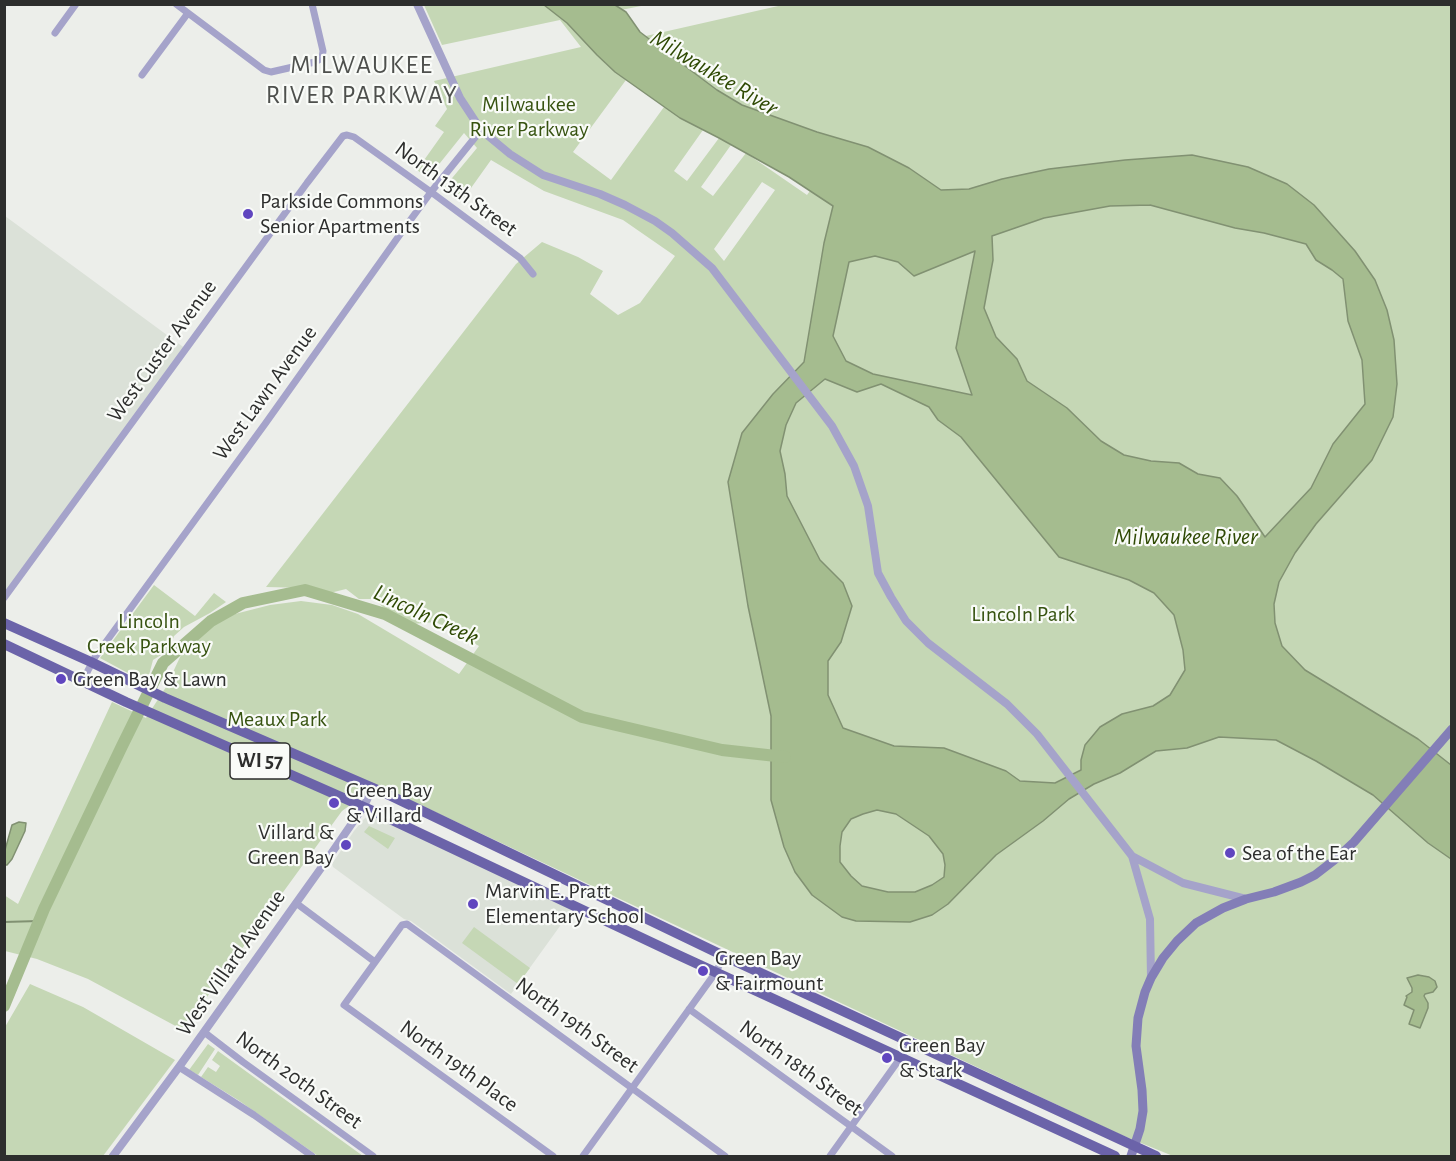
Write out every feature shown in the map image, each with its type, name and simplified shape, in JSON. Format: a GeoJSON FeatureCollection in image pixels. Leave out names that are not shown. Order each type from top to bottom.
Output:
{"type":"FeatureCollection","features":[{"type":"Feature","properties":{"kind":"main road","name":"WI 57"},"geometry":{"type":"LineString","coordinates":[[4,623],[165,698],[373,787],[1133,1151],[1156,1156]]}},
{"type":"Feature","properties":{"kind":"main road","name":"WI 57"},"geometry":{"type":"LineString","coordinates":[[4,644],[157,716],[364,806],[901,1058],[1117,1156]]}},
{"type":"Feature","properties":{"kind":"main road"},"geometry":{"type":"LineString","coordinates":[[106,692],[114,687],[132,683]]}},
{"type":"Feature","properties":{"kind":"main road"},"geometry":{"type":"LineString","coordinates":[[1117,1156],[1133,1151],[1140,1129],[1143,1111],[1136,1046],[1138,1018],[1151,978],[1163,958],[1196,923],[1222,908],[1274,892],[1316,875],[1354,842],[1452,729]]}},
{"type":"Feature","properties":{"kind":"street"},"geometry":{"type":"LineString","coordinates":[[55,33],[76,4]]}},
{"type":"Feature","properties":{"kind":"street"},"geometry":{"type":"LineString","coordinates":[[176,4],[264,70],[271,72],[315,62],[321,58],[322,51],[312,4]]}},
{"type":"Feature","properties":{"kind":"street"},"geometry":{"type":"LineString","coordinates":[[417,4],[460,98],[481,130],[510,154],[543,175],[625,205],[672,233],[712,268],[832,426],[854,466],[868,506],[879,573],[906,621],[928,643],[1007,704],[1037,734],[1132,856],[1150,919],[1151,978]]}},
{"type":"Feature","properties":{"kind":"street"},"geometry":{"type":"LineString","coordinates":[[142,75],[188,14]]}},
{"type":"Feature","properties":{"kind":"street","name":"West Lawn Avenue"},"geometry":{"type":"LineString","coordinates":[[83,680],[91,662],[431,192],[481,130]]}},
{"type":"Feature","properties":{"kind":"street","name":"West Custer Avenue"},"geometry":{"type":"LineString","coordinates":[[4,598],[340,139],[347,135],[354,137]]}},
{"type":"Feature","properties":{"kind":"street","name":"North 13th Street"},"geometry":{"type":"LineString","coordinates":[[354,137],[520,258],[533,274]]}},
{"type":"Feature","properties":{"kind":"street","name":"West Villard Avenue"},"geometry":{"type":"LineString","coordinates":[[113,1156],[296,903],[364,806],[373,787]]}},
{"type":"Feature","properties":{"kind":"street"},"geometry":{"type":"LineString","coordinates":[[1132,856],[1184,883],[1246,899]]}},
{"type":"Feature","properties":{"kind":"street"},"geometry":{"type":"LineString","coordinates":[[296,903],[375,962]]}},
{"type":"Feature","properties":{"kind":"street","name":"North 19th Street"},"geometry":{"type":"LineString","coordinates":[[375,962],[402,925],[407,924],[725,1156]]}},
{"type":"Feature","properties":{"kind":"street"},"geometry":{"type":"LineString","coordinates":[[584,1156],[716,972],[724,956]]}},
{"type":"Feature","properties":{"kind":"street","name":"North 19th Place"},"geometry":{"type":"LineString","coordinates":[[375,962],[344,1005],[553,1156]]}},
{"type":"Feature","properties":{"kind":"street","name":"North 18th Street"},"geometry":{"type":"LineString","coordinates":[[689,1010],[892,1156]]}},
{"type":"Feature","properties":{"kind":"street","name":"North 20th Street"},"geometry":{"type":"LineString","coordinates":[[204,1032],[373,1156]]}},
{"type":"Feature","properties":{"kind":"street"},"geometry":{"type":"LineString","coordinates":[[830,1156],[911,1043]]}},
{"type":"Feature","properties":{"kind":"street"},"geometry":{"type":"LineString","coordinates":[[179,1067],[254,1114],[312,1156]]}},
{"type":"Feature","properties":{"kind":"shaded area"},"geometry":{"type":"Polygon","coordinates":[[[5,216],[186,349],[5,598],[5,216]]]}},
{"type":"Feature","properties":{"kind":"shaded area","name":"Marvin E. Pratt Elementary School"},"geometry":{"type":"Polygon","coordinates":[[[371,814],[573,908],[511,994],[333,867],[332,864],[354,831],[371,814]]]}},
{"type":"Feature","properties":{"kind":"green space","name":"Lincoln Park"},"geometry":{"type":"Polygon","coordinates":[[[787,4],[1451,5],[1451,1156],[1173,1156],[1119,1134],[378,785],[342,811],[183,1030],[88,979],[37,959],[5,951],[4,895],[18,904],[112,702],[146,718],[166,687],[181,655],[199,634],[227,616],[270,605],[301,601],[332,605],[358,614],[459,674],[479,646],[436,622],[412,624],[384,608],[374,599],[359,599],[346,589],[330,593],[308,588],[266,587],[516,264],[542,242],[578,257],[603,271],[590,294],[618,315],[640,303],[675,256],[623,220],[544,191],[491,160],[461,202],[443,189],[477,148],[464,133],[428,178],[417,170],[444,132],[435,126],[447,109],[434,81],[581,47],[560,20],[442,45],[424,5],[646,5],[616,11],[605,63],[626,80],[573,152],[611,180],[664,107],[703,130],[674,171],[687,181],[719,138],[731,145],[701,187],[713,196],[746,153],[807,195],[812,188],[637,38],[787,4]],[[762,182],[714,249],[724,261],[775,190],[762,182]]]}},
{"type":"Feature","properties":{"kind":"green space","name":"Lincoln Creek Parkway"},"geometry":{"type":"Polygon","coordinates":[[[154,585],[195,616],[214,593],[226,602],[184,627],[174,636],[169,650],[153,660],[149,675],[139,679],[100,658],[154,585]]]}},
{"type":"Feature","properties":{"kind":"green space"},"geometry":{"type":"Polygon","coordinates":[[[369,826],[395,838],[388,849],[364,832],[369,826]]]}},
{"type":"Feature","properties":{"kind":"green space"},"geometry":{"type":"Polygon","coordinates":[[[474,927],[530,968],[518,984],[462,943],[474,927]]]}},
{"type":"Feature","properties":{"kind":"green space"},"geometry":{"type":"Polygon","coordinates":[[[30,984],[83,1007],[175,1060],[103,1156],[5,1156],[5,1027],[30,984]]]}},
{"type":"Feature","properties":{"kind":"green space"},"geometry":{"type":"Polygon","coordinates":[[[208,1044],[215,1049],[198,1075],[189,1070],[208,1044]]]}},
{"type":"Feature","properties":{"kind":"green space"},"geometry":{"type":"Polygon","coordinates":[[[218,1051],[363,1156],[318,1156],[201,1077],[208,1067],[216,1072],[220,1066],[212,1060],[218,1051]]]}},
{"type":"Feature","properties":{"kind":"water","name":"Milwaukee River"},"geometry":{"type":"Polygon","coordinates":[[[544,5],[615,5],[626,12],[640,32],[717,90],[742,105],[817,132],[868,147],[909,168],[941,190],[969,189],[1049,169],[1192,155],[1248,167],[1287,184],[1314,205],[1355,251],[1375,280],[1387,310],[1394,340],[1397,384],[1393,417],[1372,460],[1316,524],[1295,553],[1279,582],[1274,604],[1275,623],[1282,646],[1305,670],[1418,739],[1451,765],[1451,859],[1428,843],[1373,795],[1316,761],[1276,740],[1219,737],[1187,748],[1156,751],[1120,773],[1094,784],[1069,799],[996,855],[948,904],[932,915],[910,922],[856,921],[842,917],[812,895],[795,872],[784,847],[771,800],[771,716],[748,606],[728,482],[742,433],[773,394],[804,362],[824,243],[833,206],[789,177],[680,118],[615,72],[567,23],[544,5]],[[1150,205],[1110,206],[1044,218],[992,236],[993,260],[984,308],[996,337],[1017,359],[1027,381],[1067,408],[1101,441],[1124,455],[1151,461],[1179,463],[1198,474],[1220,478],[1237,496],[1265,537],[1311,488],[1333,444],[1365,404],[1362,360],[1348,321],[1343,279],[1316,260],[1306,244],[1150,205]],[[975,251],[914,276],[898,262],[875,256],[849,262],[833,336],[846,361],[873,374],[972,395],[956,348],[975,251]],[[825,379],[796,403],[786,425],[780,451],[787,496],[820,560],[843,583],[852,606],[841,642],[828,661],[828,695],[843,728],[894,746],[944,748],[1006,771],[1020,781],[1055,783],[1081,770],[1085,745],[1100,727],[1122,714],[1153,706],[1170,695],[1185,670],[1183,650],[1174,615],[1154,593],[1129,580],[1059,557],[961,437],[938,420],[929,407],[881,384],[857,392],[825,379]],[[877,810],[851,819],[842,832],[840,846],[840,862],[862,886],[888,892],[915,892],[944,877],[943,854],[929,836],[896,814],[877,810]]]}},
{"type":"Feature","properties":{"kind":"water"},"geometry":{"type":"Polygon","coordinates":[[[19,822],[26,823],[25,831],[12,859],[5,865],[5,850],[12,825],[19,822]]]}},
{"type":"Feature","properties":{"kind":"water"},"geometry":{"type":"Polygon","coordinates":[[[1418,975],[1429,977],[1435,981],[1437,987],[1433,992],[1424,996],[1428,1008],[1420,1028],[1409,1024],[1414,1010],[1404,1005],[1406,996],[1412,992],[1407,978],[1418,975]]]}},
{"type":"Feature","properties":{"kind":"waterway","name":"Lincoln Creek"},"geometry":{"type":"LineString","coordinates":[[4,1006],[44,909],[163,663],[211,621],[243,603],[305,590],[385,614],[582,717],[722,750],[785,757]]}},
{"type":"Feature","properties":{"kind":"waterway"},"geometry":{"type":"LineString","coordinates":[[4,922],[39,921]]}},
{"type":"Feature","properties":{"kind":"place","name":"Parkside Commons Senior Apartments"},"geometry":{"type":"Point","coordinates":[248,214]}},
{"type":"Feature","properties":{"kind":"place","name":"Green Bay & Lawn"},"geometry":{"type":"Point","coordinates":[61,679]}},
{"type":"Feature","properties":{"kind":"place","name":"Green Bay & Villard"},"geometry":{"type":"Point","coordinates":[334,803]}},
{"type":"Feature","properties":{"kind":"place","name":"Villard & Green Bay"},"geometry":{"type":"Point","coordinates":[346,845]}},
{"type":"Feature","properties":{"kind":"place","name":"Sea of the Ear"},"geometry":{"type":"Point","coordinates":[1230,853]}},
{"type":"Feature","properties":{"kind":"place","name":"Marvin E. Pratt Elementary School"},"geometry":{"type":"Point","coordinates":[473,904]}},
{"type":"Feature","properties":{"kind":"place","name":"Green Bay & Fairmount"},"geometry":{"type":"Point","coordinates":[703,971]}},
{"type":"Feature","properties":{"kind":"place","name":"Green Bay & Stark"},"geometry":{"type":"Point","coordinates":[887,1058]}},
{"type":"Feature","properties":{"kind":"district","name":"MILWAUKEE RIVER PARKWAY"},"geometry":{"type":"Point","coordinates":[362,80]}},
{"type":"Feature","properties":{"kind":"park label","name":"Milwaukee River Parkway"},"geometry":{"type":"Point","coordinates":[529,116]}},
{"type":"Feature","properties":{"kind":"park label","name":"Meaux Park"},"geometry":{"type":"Point","coordinates":[277,719]}}]}
